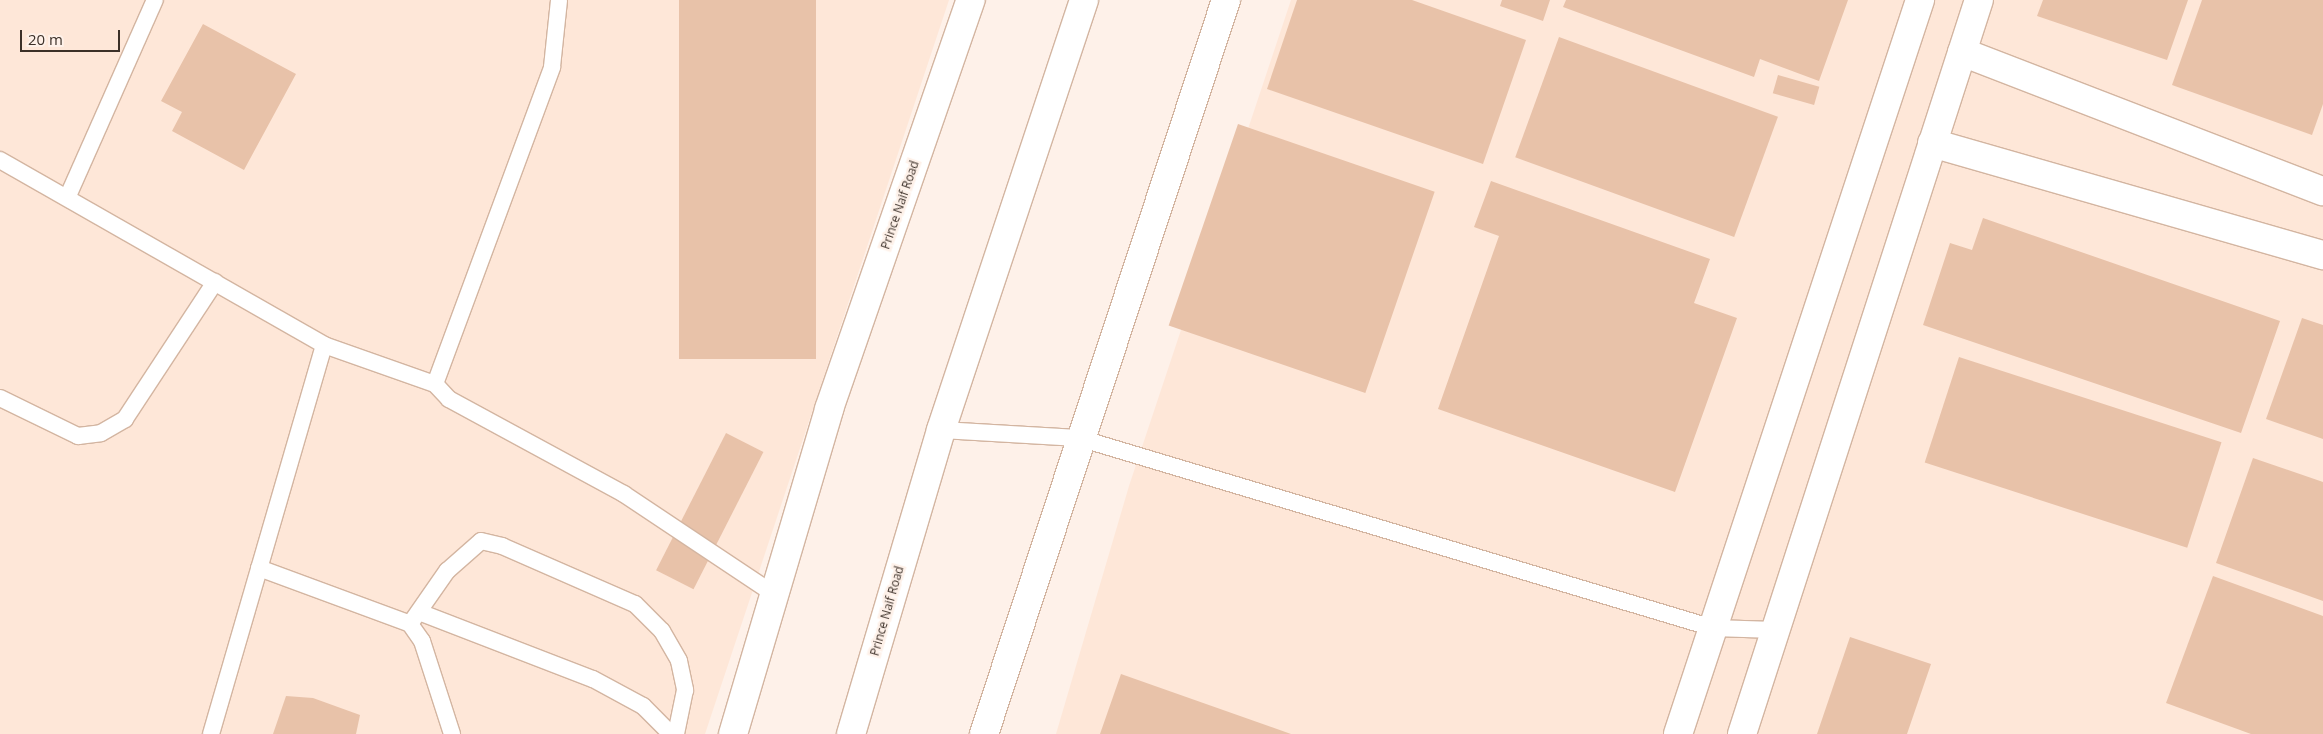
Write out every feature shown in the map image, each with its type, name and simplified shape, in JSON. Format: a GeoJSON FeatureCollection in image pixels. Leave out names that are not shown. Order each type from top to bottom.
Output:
{"type":"FeatureCollection","features":[{"type":"Feature","properties":{"kind":"street","name":"Prince Naif Road"},"geometry":{"type":"LineString","coordinates":[[733,734],[829,409],[972,0]]}},
{"type":"Feature","properties":{"kind":"street","name":"Prince Naif Road"},"geometry":{"type":"LineString","coordinates":[[851,734],[941,430],[1084,0]]}},
{"type":"Feature","properties":{"kind":"street"},"geometry":{"type":"LineString","coordinates":[[984,734],[1079,438],[1226,0]]}},
{"type":"Feature","properties":{"kind":"street"},"geometry":{"type":"LineString","coordinates":[[1678,734],[1920,0]]}},
{"type":"Feature","properties":{"kind":"street"},"geometry":{"type":"LineString","coordinates":[[1742,734],[1979,0]]}},
{"type":"Feature","properties":{"kind":"street"},"geometry":{"type":"LineString","coordinates":[[1962,52],[2323,191]]}},
{"type":"Feature","properties":{"kind":"street"},"geometry":{"type":"LineString","coordinates":[[1932,143],[2323,255]]}},
{"type":"Feature","properties":{"kind":"lane"},"geometry":{"type":"LineString","coordinates":[[68,196],[155,0]]}},
{"type":"Feature","properties":{"kind":"lane"},"geometry":{"type":"LineString","coordinates":[[435,384],[552,67],[559,0]]}},
{"type":"Feature","properties":{"kind":"lane"},"geometry":{"type":"LineString","coordinates":[[0,160],[68,196],[324,345],[435,384],[448,399],[624,494],[774,594]]}},
{"type":"Feature","properties":{"kind":"lane"},"geometry":{"type":"LineString","coordinates":[[0,398],[78,436],[101,433],[125,419],[215,282]]}},
{"type":"Feature","properties":{"kind":"lane"},"geometry":{"type":"LineString","coordinates":[[211,734],[324,345]]}},
{"type":"Feature","properties":{"kind":"lane"},"geometry":{"type":"LineString","coordinates":[[941,430],[1079,438],[1713,628],[1775,630]]}},
{"type":"Feature","properties":{"kind":"lane"},"geometry":{"type":"LineString","coordinates":[[414,618],[447,571],[481,541],[502,546],[635,604],[662,630],[679,660],[685,690],[676,734]]}},
{"type":"Feature","properties":{"kind":"lane"},"geometry":{"type":"LineString","coordinates":[[259,568],[593,679],[643,706],[671,734]]}},
{"type":"Feature","properties":{"kind":"lane"},"geometry":{"type":"LineString","coordinates":[[414,618],[452,734]]}},
{"type":"Feature","properties":{"kind":"shaded area"},"geometry":{"type":"Polygon","coordinates":[[[0,0],[949,0],[705,734],[0,734],[0,0]]]}},
{"type":"Feature","properties":{"kind":"shaded area"},"geometry":{"type":"Polygon","coordinates":[[[1291,0],[2323,0],[2323,734],[1056,734],[1129,486],[1291,0]]]}},
{"type":"Feature","properties":{"kind":"building"},"geometry":{"type":"Polygon","coordinates":[[[679,0],[816,0],[816,359],[679,359],[679,0]]]}},
{"type":"Feature","properties":{"kind":"building"},"geometry":{"type":"Polygon","coordinates":[[[1297,0],[1412,0],[1526,40],[1483,164],[1267,89],[1297,0]]]}},
{"type":"Feature","properties":{"kind":"building"},"geometry":{"type":"Polygon","coordinates":[[[1502,0],[1550,0],[1543,21],[1500,6],[1502,0]]]}},
{"type":"Feature","properties":{"kind":"building"},"geometry":{"type":"Polygon","coordinates":[[[1566,0],[1848,0],[1819,81],[1760,59],[1754,77],[1563,7],[1566,0]]]}},
{"type":"Feature","properties":{"kind":"building"},"geometry":{"type":"Polygon","coordinates":[[[2043,0],[2188,0],[2167,60],[2037,16],[2043,0]]]}},
{"type":"Feature","properties":{"kind":"building"},"geometry":{"type":"Polygon","coordinates":[[[2202,0],[2323,0],[2323,104],[2312,135],[2172,85],[2202,0]]]}},
{"type":"Feature","properties":{"kind":"building"},"geometry":{"type":"Polygon","coordinates":[[[203,24],[296,74],[244,170],[172,131],[182,112],[161,101],[203,24]]]}},
{"type":"Feature","properties":{"kind":"building"},"geometry":{"type":"Polygon","coordinates":[[[1559,37],[1778,117],[1734,237],[1515,157],[1559,37]]]}},
{"type":"Feature","properties":{"kind":"building"},"geometry":{"type":"Polygon","coordinates":[[[1778,75],[1819,87],[1814,105],[1773,93],[1778,75]]]}},
{"type":"Feature","properties":{"kind":"building"},"geometry":{"type":"Polygon","coordinates":[[[1238,124],[1435,192],[1365,393],[1169,325],[1238,124]]]}},
{"type":"Feature","properties":{"kind":"building"},"geometry":{"type":"Polygon","coordinates":[[[1491,181],[1710,259],[1694,303],[1737,318],[1675,492],[1438,409],[1499,236],[1474,227],[1491,181]]]}},
{"type":"Feature","properties":{"kind":"building"},"geometry":{"type":"Polygon","coordinates":[[[1983,218],[2280,321],[2241,433],[1923,325],[1950,243],[1972,250],[1983,218]]]}},
{"type":"Feature","properties":{"kind":"building"},"geometry":{"type":"Polygon","coordinates":[[[2302,318],[2323,325],[2323,439],[2266,419],[2302,318]]]}},
{"type":"Feature","properties":{"kind":"building"},"geometry":{"type":"Polygon","coordinates":[[[1959,357],[2221,442],[2187,548],[1925,463],[1959,357]]]}},
{"type":"Feature","properties":{"kind":"building"},"geometry":{"type":"Polygon","coordinates":[[[726,433],[763,452],[694,589],[656,570],[726,433]]]}},
{"type":"Feature","properties":{"kind":"building"},"geometry":{"type":"Polygon","coordinates":[[[2253,458],[2323,482],[2323,601],[2216,563],[2253,458]]]}},
{"type":"Feature","properties":{"kind":"building"},"geometry":{"type":"Polygon","coordinates":[[[2213,576],[2323,616],[2323,734],[2251,734],[2166,703],[2213,576]]]}},
{"type":"Feature","properties":{"kind":"building"},"geometry":{"type":"Polygon","coordinates":[[[1850,637],[1931,664],[1907,734],[1817,734],[1850,637]]]}},
{"type":"Feature","properties":{"kind":"building"},"geometry":{"type":"Polygon","coordinates":[[[1121,674],[1291,734],[1100,734],[1121,674]]]}},
{"type":"Feature","properties":{"kind":"building"},"geometry":{"type":"Polygon","coordinates":[[[286,696],[313,698],[360,715],[356,734],[273,734],[286,696]]]}}]}
